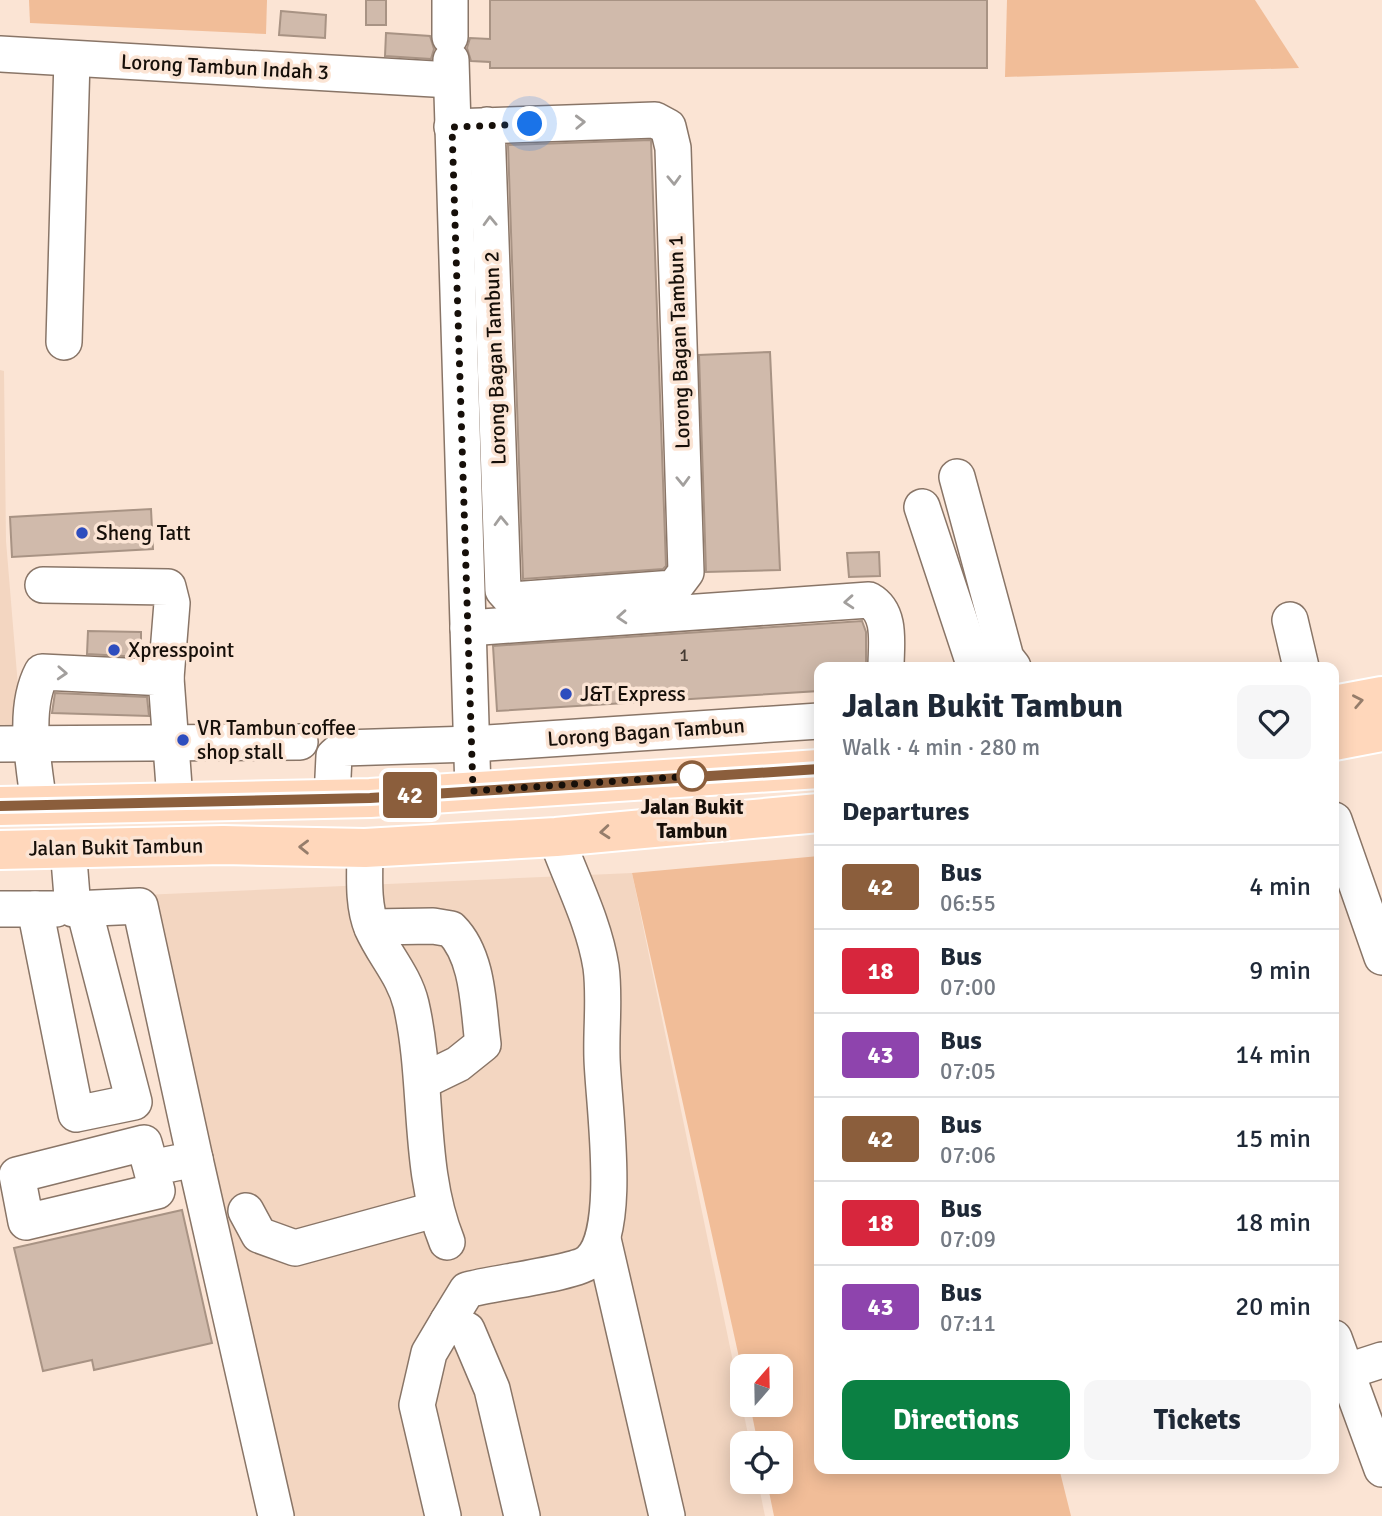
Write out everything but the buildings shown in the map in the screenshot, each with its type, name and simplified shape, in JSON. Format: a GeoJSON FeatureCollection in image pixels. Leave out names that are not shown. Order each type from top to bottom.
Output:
{"type":"FeatureCollection","features":[{"type":"Feature","properties":{"kind":"main road"},"geometry":{"type":"LineString","coordinates":[[1339,704],[1382,696]]}},
{"type":"Feature","properties":{"kind":"main road"},"geometry":{"type":"LineString","coordinates":[[1339,740],[1382,733]]}},
{"type":"Feature","properties":{"kind":"main road","name":"Jalan Bukit Tambun"},"geometry":{"type":"LineString","coordinates":[[0,806],[332,798],[814,769]]}},
{"type":"Feature","properties":{"kind":"main road","name":"Jalan Bukit Tambun"},"geometry":{"type":"LineString","coordinates":[[0,850],[68,846],[365,848],[556,837],[814,813]]}},
{"type":"Feature","properties":{"kind":"street"},"geometry":{"type":"LineString","coordinates":[[450,0],[473,791]]}},
{"type":"Feature","properties":{"kind":"street","name":"Lorong Tambun Indah 3"},"geometry":{"type":"LineString","coordinates":[[0,54],[72,58],[451,59]]}},
{"type":"Feature","properties":{"kind":"street"},"geometry":{"type":"LineString","coordinates":[[64,342],[72,58]]}},
{"type":"Feature","properties":{"kind":"street","name":"Lorong Bagan Tambun 1"},"geometry":{"type":"LineString","coordinates":[[487,125],[655,120],[668,127],[673,148],[686,572],[674,588],[512,600],[503,590]]}},
{"type":"Feature","properties":{"kind":"street"},"geometry":{"type":"LineString","coordinates":[[452,127],[487,125]]}},
{"type":"Feature","properties":{"kind":"street","name":"Lorong Bagan Tambun 2"},"geometry":{"type":"LineString","coordinates":[[487,125],[503,590]]}},
{"type":"Feature","properties":{"kind":"street"},"geometry":{"type":"LineString","coordinates":[[957,477],[1009,662]]}},
{"type":"Feature","properties":{"kind":"street"},"geometry":{"type":"LineString","coordinates":[[922,507],[973,662]]}},
{"type":"Feature","properties":{"kind":"street"},"geometry":{"type":"LineString","coordinates":[[43,585],[168,587],[172,603],[166,678],[175,800]]}},
{"type":"Feature","properties":{"kind":"street"},"geometry":{"type":"LineString","coordinates":[[468,628],[869,600],[878,606],[885,618],[886,662]]}},
{"type":"Feature","properties":{"kind":"street"},"geometry":{"type":"LineString","coordinates":[[1290,620],[1300,662]]}},
{"type":"Feature","properties":{"kind":"street"},"geometry":{"type":"LineString","coordinates":[[39,805],[16,743],[34,686],[42,672],[166,678]]}},
{"type":"Feature","properties":{"kind":"street","name":"Lorong Bagan Tambun"},"geometry":{"type":"LineString","coordinates":[[332,798],[334,756],[343,748],[472,744],[814,721]]}},
{"type":"Feature","properties":{"kind":"street"},"geometry":{"type":"LineString","coordinates":[[16,743],[300,742]]}},
{"type":"Feature","properties":{"kind":"street"},"geometry":{"type":"LineString","coordinates":[[1339,834],[1382,957]]}},
{"type":"Feature","properties":{"kind":"street"},"geometry":{"type":"LineString","coordinates":[[556,837],[588,920],[601,968],[602,1061],[609,1162],[603,1239],[667,1516]]}},
{"type":"Feature","properties":{"kind":"street"},"geometry":{"type":"LineString","coordinates":[[35,909],[76,1114],[134,1102],[94,949],[79,909],[68,846]]}},
{"type":"Feature","properties":{"kind":"street"},"geometry":{"type":"LineString","coordinates":[[365,848],[365,888],[372,927],[405,983],[423,1081],[434,1210],[447,1242]]}},
{"type":"Feature","properties":{"kind":"street"},"geometry":{"type":"LineString","coordinates":[[0,909],[140,906],[276,1516]]}},
{"type":"Feature","properties":{"kind":"street"},"geometry":{"type":"LineString","coordinates":[[372,927],[433,926],[451,929],[466,950],[477,993],[483,1044],[458,1064],[423,1081]]}},
{"type":"Feature","properties":{"kind":"street"},"geometry":{"type":"LineString","coordinates":[[44,955],[94,949]]}},
{"type":"Feature","properties":{"kind":"street"},"geometry":{"type":"LineString","coordinates":[[152,1168],[195,1159]]}},
{"type":"Feature","properties":{"kind":"street"},"geometry":{"type":"LineString","coordinates":[[246,1211],[259,1235],[295,1248],[434,1210]]}},
{"type":"Feature","properties":{"kind":"street"},"geometry":{"type":"LineString","coordinates":[[443,1516],[417,1405],[429,1353],[467,1290],[572,1270],[591,1261],[603,1239]]}},
{"type":"Feature","properties":{"kind":"street"},"geometry":{"type":"LineString","coordinates":[[448,1321],[467,1330],[492,1389],[522,1516]]}},
{"type":"Feature","properties":{"kind":"street"},"geometry":{"type":"LineString","coordinates":[[1339,1353],[1382,1469]]}},
{"type":"Feature","properties":{"kind":"street"},"geometry":{"type":"LineString","coordinates":[[1345,1372],[1382,1360]]}},
{"type":"Feature","properties":{"kind":"shaded area"},"geometry":{"type":"Polygon","coordinates":[[[29,0],[267,0],[266,34],[30,23],[29,0]]]}},
{"type":"Feature","properties":{"kind":"shaded area"},"geometry":{"type":"Polygon","coordinates":[[[1007,0],[1255,0],[1299,68],[1005,77],[1007,0]]]}},
{"type":"Feature","properties":{"kind":"shaded area"},"geometry":{"type":"Polygon","coordinates":[[[0,370],[4,371],[6,541],[24,759],[0,760],[0,370]]]}},
{"type":"Feature","properties":{"kind":"shaded area"},"geometry":{"type":"Polygon","coordinates":[[[814,856],[814,1474],[1060,1474],[1071,1516],[774,1516],[769,1494],[793,1494],[793,1431],[755,1431],[753,1418],[793,1418],[793,1354],[738,1354],[632,873],[814,856]]]}},
{"type":"Feature","properties":{"kind":"shaded area"},"geometry":{"type":"Polygon","coordinates":[[[632,873],[731,1354],[730,1418],[745,1418],[747,1431],[730,1431],[730,1494],[760,1494],[765,1516],[287,1516],[143,895],[632,873]]]}},
{"type":"Feature","properties":{"kind":"bus line","name":"42"},"geometry":{"type":"LineString","coordinates":[[0,806],[175,800],[370,798],[814,769]]}},
{"type":"Feature","properties":{"kind":"place","name":"Sheng Tatt"},"geometry":{"type":"Point","coordinates":[82,533]}},
{"type":"Feature","properties":{"kind":"place","name":"Xpresspoint"},"geometry":{"type":"Point","coordinates":[114,650]}},
{"type":"Feature","properties":{"kind":"place","name":"J&T Express"},"geometry":{"type":"Point","coordinates":[566,694]}},
{"type":"Feature","properties":{"kind":"place","name":"VR Tambun coffee shop stall"},"geometry":{"type":"Point","coordinates":[183,740]}},
{"type":"Feature","properties":{"kind":"place","name":"Jalan Bukit Tambun"},"geometry":{"type":"Point","coordinates":[692,776]}},
{"type":"Feature","properties":{"kind":"route"},"geometry":{"type":"LineString","coordinates":[[530,124],[452,127],[473,791],[692,776]]}}]}
